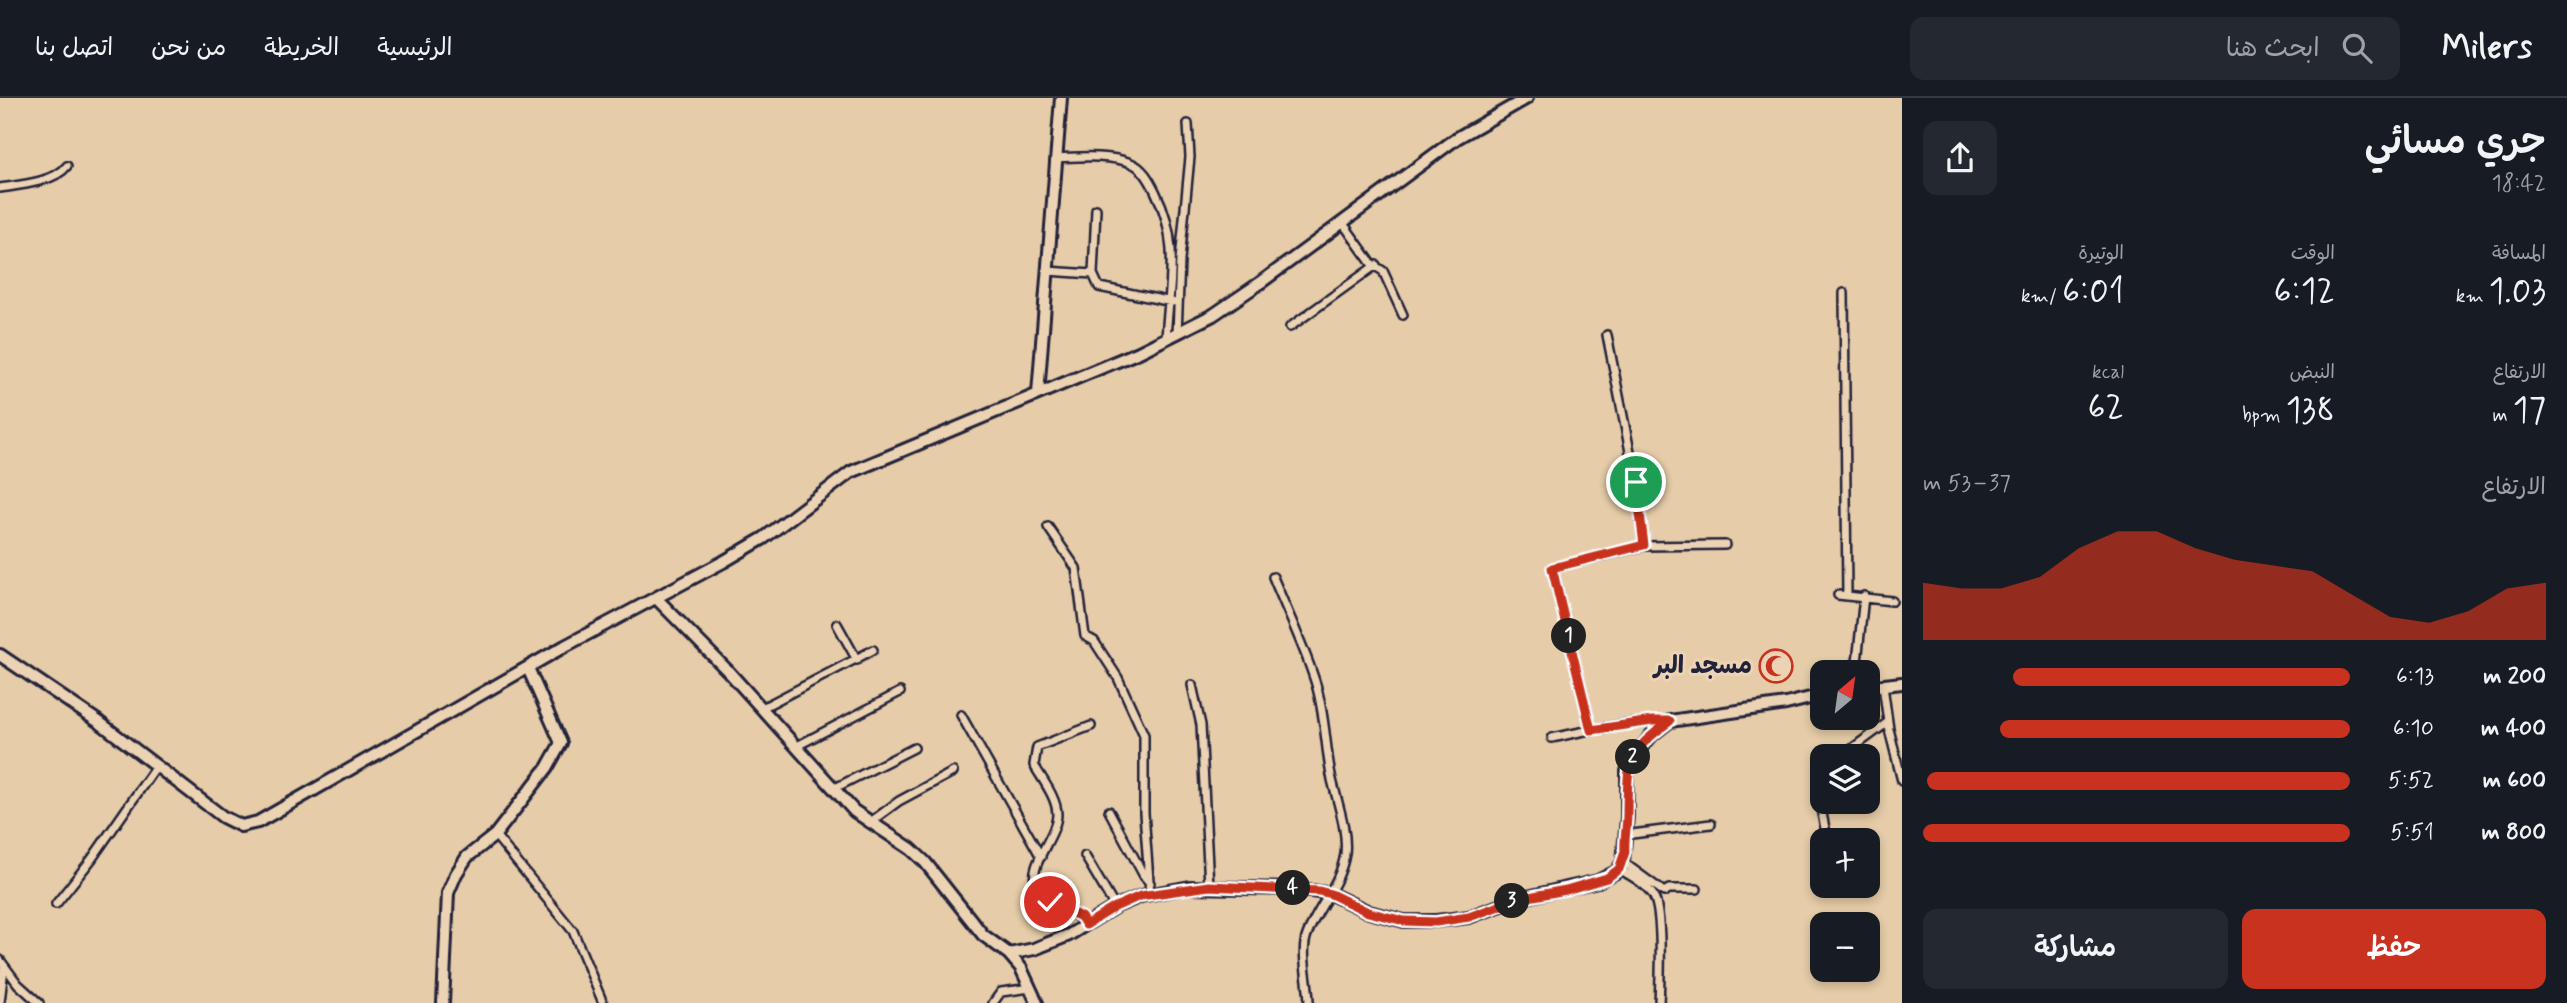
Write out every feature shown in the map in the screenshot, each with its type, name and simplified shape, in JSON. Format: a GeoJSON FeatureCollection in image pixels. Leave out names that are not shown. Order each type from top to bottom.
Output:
{"type":"FeatureCollection","features":[{"type":"Feature","properties":{"kind":"street"},"geometry":{"type":"LineString","coordinates":[[1038,394],[1061,98]]}},
{"type":"Feature","properties":{"kind":"street"},"geometry":{"type":"LineString","coordinates":[[0,655],[99,722],[223,817],[241,826],[258,822],[528,668],[764,538],[851,472],[1171,337],[1213,315],[1457,138],[1527,98]]}},
{"type":"Feature","properties":{"kind":"street"},"geometry":{"type":"LineString","coordinates":[[1171,337],[1178,305],[1190,157],[1188,124]]}},
{"type":"Feature","properties":{"kind":"street"},"geometry":{"type":"LineString","coordinates":[[1055,158],[1113,159],[1131,163],[1144,171],[1162,204],[1173,246],[1168,300],[1171,337]]}},
{"type":"Feature","properties":{"kind":"street"},"geometry":{"type":"LineString","coordinates":[[0,188],[61,173],[67,166]]}},
{"type":"Feature","properties":{"kind":"street"},"geometry":{"type":"LineString","coordinates":[[1096,209],[1093,274],[1099,287],[1168,300],[1178,305]]}},
{"type":"Feature","properties":{"kind":"street"},"geometry":{"type":"LineString","coordinates":[[1342,222],[1372,264],[1383,271],[1403,314]]}},
{"type":"Feature","properties":{"kind":"street"},"geometry":{"type":"LineString","coordinates":[[1290,327],[1376,265]]}},
{"type":"Feature","properties":{"kind":"street"},"geometry":{"type":"LineString","coordinates":[[1047,271],[1093,274]]}},
{"type":"Feature","properties":{"kind":"street"},"geometry":{"type":"LineString","coordinates":[[1844,293],[1847,596]]}},
{"type":"Feature","properties":{"kind":"street"},"geometry":{"type":"LineString","coordinates":[[1607,335],[1636,482],[1644,545]]}},
{"type":"Feature","properties":{"kind":"street"},"geometry":{"type":"LineString","coordinates":[[1048,527],[1076,568],[1085,636],[1094,641],[1118,678],[1144,735],[1144,814],[1150,888]]}},
{"type":"Feature","properties":{"kind":"street"},"geometry":{"type":"LineString","coordinates":[[1591,730],[1552,568],[1644,545],[1726,545]]}},
{"type":"Feature","properties":{"kind":"street"},"geometry":{"type":"LineString","coordinates":[[1273,578],[1315,679],[1345,849],[1343,866],[1331,894],[1322,905],[1307,935],[1304,946],[1309,1003]]}},
{"type":"Feature","properties":{"kind":"street"},"geometry":{"type":"LineString","coordinates":[[1838,595],[1892,601]]}},
{"type":"Feature","properties":{"kind":"street"},"geometry":{"type":"LineString","coordinates":[[1857,660],[1864,596]]}},
{"type":"Feature","properties":{"kind":"street"},"geometry":{"type":"LineString","coordinates":[[656,598],[762,708],[854,811],[911,849],[925,862],[983,934],[1009,954],[1021,968],[1037,1003]]}},
{"type":"Feature","properties":{"kind":"street"},"geometry":{"type":"LineString","coordinates":[[837,624],[857,660]]}},
{"type":"Feature","properties":{"kind":"street"},"geometry":{"type":"LineString","coordinates":[[762,708],[873,650]]}},
{"type":"Feature","properties":{"kind":"street"},"geometry":{"type":"LineString","coordinates":[[443,1003],[448,893],[456,874],[467,858],[495,835],[547,768],[561,743],[528,668]]}},
{"type":"Feature","properties":{"kind":"street"},"geometry":{"type":"LineString","coordinates":[[1880,686],[1902,683]]}},
{"type":"Feature","properties":{"kind":"street"},"geometry":{"type":"LineString","coordinates":[[1192,685],[1201,725],[1209,886]]}},
{"type":"Feature","properties":{"kind":"street"},"geometry":{"type":"LineString","coordinates":[[1883,686],[1888,722],[1902,781]]}},
{"type":"Feature","properties":{"kind":"street"},"geometry":{"type":"LineString","coordinates":[[797,746],[900,692]]}},
{"type":"Feature","properties":{"kind":"street"},"geometry":{"type":"LineString","coordinates":[[1552,738],[1652,721],[1670,721],[1786,704],[1810,698]]}},
{"type":"Feature","properties":{"kind":"street"},"geometry":{"type":"LineString","coordinates":[[961,716],[1041,857]]}},
{"type":"Feature","properties":{"kind":"street"},"geometry":{"type":"LineString","coordinates":[[1009,954],[1034,949],[1086,925],[1150,888],[1295,888],[1331,894],[1368,912],[1404,921],[1436,922],[1469,917],[1518,899],[1598,881],[1612,875],[1621,865],[1627,817],[1626,779],[1630,762],[1640,746],[1670,721]]}},
{"type":"Feature","properties":{"kind":"street"},"geometry":{"type":"LineString","coordinates":[[1858,744],[1888,722]]}},
{"type":"Feature","properties":{"kind":"street"},"geometry":{"type":"LineString","coordinates":[[1086,925],[1081,917],[1050,902],[1036,888],[1035,869],[1057,814],[1053,800],[1034,765],[1037,747],[1091,726]]}},
{"type":"Feature","properties":{"kind":"street"},"geometry":{"type":"LineString","coordinates":[[835,788],[914,748]]}},
{"type":"Feature","properties":{"kind":"street"},"geometry":{"type":"LineString","coordinates":[[56,904],[91,860],[157,765]]}},
{"type":"Feature","properties":{"kind":"street"},"geometry":{"type":"LineString","coordinates":[[869,823],[899,801],[953,772]]}},
{"type":"Feature","properties":{"kind":"street"},"geometry":{"type":"LineString","coordinates":[[1109,811],[1150,888]]}},
{"type":"Feature","properties":{"kind":"street"},"geometry":{"type":"LineString","coordinates":[[1624,835],[1711,824]]}},
{"type":"Feature","properties":{"kind":"street"},"geometry":{"type":"LineString","coordinates":[[495,835],[573,931],[603,1003]]}},
{"type":"Feature","properties":{"kind":"street"},"geometry":{"type":"LineString","coordinates":[[1085,856],[1115,907]]}},
{"type":"Feature","properties":{"kind":"street"},"geometry":{"type":"LineString","coordinates":[[1621,865],[1664,891],[1697,888]]}},
{"type":"Feature","properties":{"kind":"street"},"geometry":{"type":"LineString","coordinates":[[1621,865],[1646,887],[1658,906],[1661,973],[1659,1003]]}},
{"type":"Feature","properties":{"kind":"street"},"geometry":{"type":"LineString","coordinates":[[0,1002],[2,964]]}},
{"type":"Feature","properties":{"kind":"street"},"geometry":{"type":"LineString","coordinates":[[2,964],[39,1003]]}},
{"type":"Feature","properties":{"kind":"street"},"geometry":{"type":"LineString","coordinates":[[993,1003],[1001,992],[1031,988]]}},
{"type":"Feature","properties":{"kind":"place","name":"مسجد البر"},"geometry":{"type":"Point","coordinates":[1776,666]}},
{"type":"Feature","properties":{"kind":"route"},"geometry":{"type":"LineString","coordinates":[[1050,902],[1081,917],[1086,925],[1115,907],[1140,896],[1190,887],[1295,888],[1331,894],[1368,912],[1404,921],[1436,922],[1469,917],[1518,899],[1598,881],[1616,872],[1623,862],[1625,852],[1626,779],[1630,762],[1640,746],[1670,721],[1591,730],[1552,568],[1644,545],[1636,482]]}}]}
